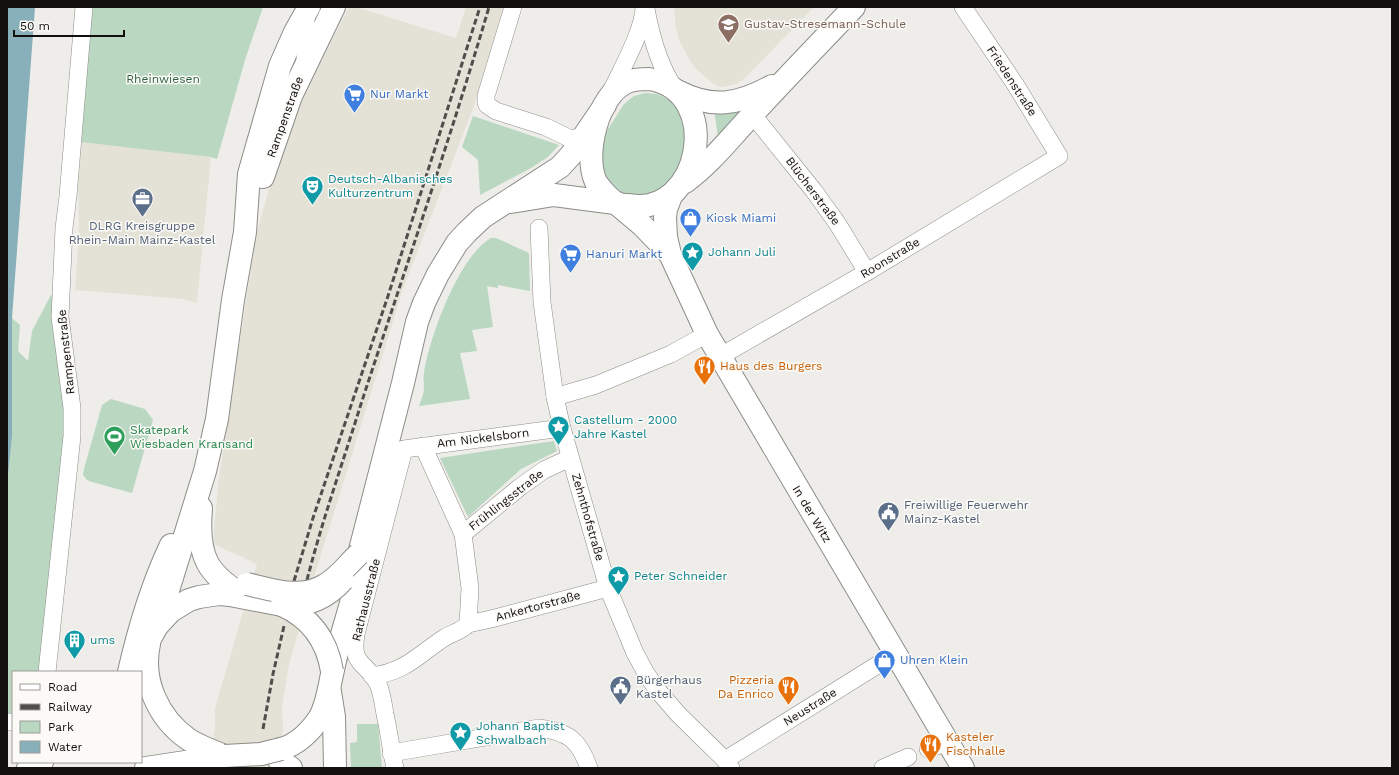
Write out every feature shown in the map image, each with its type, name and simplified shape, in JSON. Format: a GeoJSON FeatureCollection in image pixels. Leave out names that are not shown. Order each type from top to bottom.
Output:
{"type":"FeatureCollection","features":[{"type":"Feature","properties":{"kind":"main road","name":"Rampenstraße"},"geometry":{"type":"LineString","coordinates":[[245,232],[291,96],[305,64],[334,7]]}},
{"type":"Feature","properties":{"kind":"main road"},"geometry":{"type":"LineString","coordinates":[[506,203],[554,195],[634,206],[646,206],[657,203],[698,173],[854,7]]}},
{"type":"Feature","properties":{"kind":"main road","name":"Rampenstraße"},"geometry":{"type":"LineString","coordinates":[[154,632],[205,471],[217,419],[233,300],[245,232],[249,174],[280,66],[307,8]]}},
{"type":"Feature","properties":{"kind":"main road"},"geometry":{"type":"LineString","coordinates":[[151,768],[216,755],[278,758],[304,737],[327,704],[357,578],[359,554],[403,383],[417,322],[426,298],[438,274],[457,243],[467,232],[483,217],[560,167],[571,155],[606,103],[618,88],[627,82],[648,79],[657,80],[695,99],[708,103],[727,103],[736,102],[757,95],[787,78]]}},
{"type":"Feature","properties":{"kind":"main road"},"geometry":{"type":"LineString","coordinates":[[676,90],[684,98],[696,130],[696,143],[690,168],[678,188]]}},
{"type":"Feature","properties":{"kind":"main road"},"geometry":{"type":"LineString","coordinates":[[606,103],[595,131],[591,163],[593,175],[597,184],[616,203]]}},
{"type":"Feature","properties":{"kind":"main road","name":"In der Witz"},"geometry":{"type":"LineString","coordinates":[[678,188],[669,201],[665,218],[666,237],[670,254],[706,334],[895,654],[938,746],[963,768]]}},
{"type":"Feature","properties":{"kind":"main road","name":"In der Witz"},"geometry":{"type":"LineString","coordinates":[[616,203],[642,225],[670,254]]}},
{"type":"Feature","properties":{"kind":"main road","name":"Rampenstraße"},"geometry":{"type":"LineString","coordinates":[[129,671],[136,640],[158,573],[205,471]]}},
{"type":"Feature","properties":{"kind":"main road"},"geometry":{"type":"LineString","coordinates":[[205,471],[200,527],[201,544],[206,559],[246,594],[282,606],[301,616],[317,631],[327,650],[327,704],[323,768]]}},
{"type":"Feature","properties":{"kind":"main road"},"geometry":{"type":"LineString","coordinates":[[133,671],[154,632],[171,611],[180,605],[199,597],[220,594],[246,594],[281,591],[295,593],[310,591],[325,585],[335,578],[359,554]]}},
{"type":"Feature","properties":{"kind":"main road"},"geometry":{"type":"LineString","coordinates":[[282,606],[311,603],[329,594],[343,580],[352,568],[359,554]]}},
{"type":"Feature","properties":{"kind":"main road"},"geometry":{"type":"LineString","coordinates":[[154,632],[148,651],[148,674],[154,697],[159,708],[180,733],[216,755]]}},
{"type":"Feature","properties":{"kind":"main road"},"geometry":{"type":"LineString","coordinates":[[327,704],[335,768]]}},
{"type":"Feature","properties":{"kind":"main road"},"geometry":{"type":"LineString","coordinates":[[28,768],[40,763]]}},
{"type":"Feature","properties":{"kind":"street","name":"Rampenstraße"},"geometry":{"type":"LineString","coordinates":[[47,671],[72,436],[72,408],[60,317],[64,228],[84,7]]}},
{"type":"Feature","properties":{"kind":"street"},"geometry":{"type":"LineString","coordinates":[[513,7],[486,96],[487,105],[496,111],[546,127],[571,139],[584,136]]}},
{"type":"Feature","properties":{"kind":"street"},"geometry":{"type":"LineString","coordinates":[[645,7],[659,57],[670,81],[676,90]]}},
{"type":"Feature","properties":{"kind":"street"},"geometry":{"type":"LineString","coordinates":[[606,103],[636,38],[645,7]]}},
{"type":"Feature","properties":{"kind":"street","name":"Friedenstraße"},"geometry":{"type":"LineString","coordinates":[[963,7],[1015,84],[1059,156]]}},
{"type":"Feature","properties":{"kind":"street"},"geometry":{"type":"LineString","coordinates":[[305,64],[307,8]]}},
{"type":"Feature","properties":{"kind":"street","name":"Blücherstraße"},"geometry":{"type":"LineString","coordinates":[[752,114],[814,191],[837,223],[867,272]]}},
{"type":"Feature","properties":{"kind":"street","name":"Roonstraße"},"geometry":{"type":"LineString","coordinates":[[719,357],[867,272],[1059,156]]}},
{"type":"Feature","properties":{"kind":"street","name":"Zehnthofstraße"},"geometry":{"type":"LineString","coordinates":[[539,228],[542,302],[555,397],[570,458],[608,588],[635,653],[647,675],[678,714],[728,764]]}},
{"type":"Feature","properties":{"kind":"street"},"geometry":{"type":"LineString","coordinates":[[555,397],[596,385],[671,354],[706,334]]}},
{"type":"Feature","properties":{"kind":"street","name":"Am Nickelsborn"},"geometry":{"type":"LineString","coordinates":[[404,449],[562,428]]}},
{"type":"Feature","properties":{"kind":"street"},"geometry":{"type":"LineString","coordinates":[[422,446],[462,534]]}},
{"type":"Feature","properties":{"kind":"street","name":"Rathausstraße"},"geometry":{"type":"LineString","coordinates":[[393,760],[381,691],[372,676],[359,662],[354,646],[404,449]]}},
{"type":"Feature","properties":{"kind":"street","name":"Frühlingsstraße"},"geometry":{"type":"LineString","coordinates":[[466,625],[470,588],[462,534],[544,470],[570,458]]}},
{"type":"Feature","properties":{"kind":"street","name":"Ankertorstraße"},"geometry":{"type":"LineString","coordinates":[[372,676],[404,667],[466,625],[608,588]]}},
{"type":"Feature","properties":{"kind":"street","name":"Neustraße"},"geometry":{"type":"LineString","coordinates":[[728,764],[895,654]]}},
{"type":"Feature","properties":{"kind":"street"},"geometry":{"type":"LineString","coordinates":[[393,760],[539,728],[563,733],[579,745],[589,768]]}},
{"type":"Feature","properties":{"kind":"street"},"geometry":{"type":"LineString","coordinates":[[883,768],[908,757]]}},
{"type":"Feature","properties":{"kind":"shaded area"},"geometry":{"type":"Polygon","coordinates":[[[349,7],[356,7],[456,38],[466,7],[504,7],[474,106],[403,289],[316,571],[289,664],[282,707],[283,727],[279,768],[209,768],[215,728],[215,708],[257,564],[213,544],[218,485],[256,235],[285,133],[349,7]]]}},
{"type":"Feature","properties":{"kind":"shaded area","name":"Gustav-Stresemann-Schule"},"geometry":{"type":"Polygon","coordinates":[[[674,7],[814,7],[744,79],[737,84],[720,87],[712,83],[694,67],[689,59],[679,40],[674,7]]]}},
{"type":"Feature","properties":{"kind":"shaded area","name":"DLRG Kreisgruppe Rhein-Main Mainz-Kastel"},"geometry":{"type":"Polygon","coordinates":[[[82,142],[211,157],[197,303],[183,299],[75,290],[79,232],[78,185],[82,142]]]}},
{"type":"Feature","properties":{"kind":"green space","name":"Rheinwiesen"},"geometry":{"type":"Polygon","coordinates":[[[87,7],[263,7],[245,60],[217,159],[211,157],[72,141],[87,7]]]}},
{"type":"Feature","properties":{"kind":"green space"},"geometry":{"type":"Polygon","coordinates":[[[645,93],[657,94],[670,100],[677,108],[687,130],[687,159],[665,191],[625,199],[605,181],[601,165],[603,139],[624,104],[634,96],[645,93]]]}},
{"type":"Feature","properties":{"kind":"green space"},"geometry":{"type":"Polygon","coordinates":[[[748,101],[719,144],[714,109],[748,101]]]}},
{"type":"Feature","properties":{"kind":"green space"},"geometry":{"type":"Polygon","coordinates":[[[473,116],[559,145],[548,157],[531,168],[480,195],[478,160],[462,147],[473,116]]]}},
{"type":"Feature","properties":{"kind":"green space"},"geometry":{"type":"Polygon","coordinates":[[[491,238],[496,238],[529,253],[530,291],[498,285],[498,288],[487,286],[493,327],[472,330],[477,351],[460,353],[470,399],[419,406],[424,392],[424,375],[427,358],[447,299],[468,262],[479,248],[491,238]]]}},
{"type":"Feature","properties":{"kind":"green space"},"geometry":{"type":"Polygon","coordinates":[[[51,295],[55,295],[67,406],[42,671],[12,671],[12,714],[7,715],[7,485],[12,437],[12,318],[20,325],[18,351],[28,361],[32,331],[51,295]]]}},
{"type":"Feature","properties":{"kind":"green space","name":"Skatepark Wiesbaden Kransand"},"geometry":{"type":"Polygon","coordinates":[[[111,399],[145,409],[153,420],[132,493],[92,482],[87,480],[83,475],[102,405],[111,399]]]}},
{"type":"Feature","properties":{"kind":"green space"},"geometry":{"type":"Polygon","coordinates":[[[554,441],[557,451],[521,469],[468,517],[440,458],[554,441]]]}},
{"type":"Feature","properties":{"kind":"green space"},"geometry":{"type":"Polygon","coordinates":[[[357,724],[378,724],[382,768],[351,768],[350,743],[357,742],[357,724]]]}},
{"type":"Feature","properties":{"kind":"water"},"geometry":{"type":"Polygon","coordinates":[[[7,7],[35,7],[12,318],[12,437],[7,485],[7,7]]]}},
{"type":"Feature","properties":{"kind":"railway"},"geometry":{"type":"LineString","coordinates":[[294,581],[313,518],[388,296],[480,7]]}},
{"type":"Feature","properties":{"kind":"railway"},"geometry":{"type":"LineString","coordinates":[[307,580],[319,536],[443,156],[489,7]]}},
{"type":"Feature","properties":{"kind":"railway"},"geometry":{"type":"LineString","coordinates":[[263,729],[284,626]]}},
{"type":"Feature","properties":{"kind":"place","name":"Gustav-Stresemann-Schule"},"geometry":{"type":"Point","coordinates":[729,44]}},
{"type":"Feature","properties":{"kind":"place","name":"Nur Markt"},"geometry":{"type":"Point","coordinates":[355,114]}},
{"type":"Feature","properties":{"kind":"place","name":"Deutsch-Albanisches Kulturzentrum"},"geometry":{"type":"Point","coordinates":[313,206]}},
{"type":"Feature","properties":{"kind":"place","name":"DLRG Kreisgruppe Rhein-Main Mainz-Kastel"},"geometry":{"type":"Point","coordinates":[142,218]}},
{"type":"Feature","properties":{"kind":"place","name":"Kiosk Miami"},"geometry":{"type":"Point","coordinates":[691,238]}},
{"type":"Feature","properties":{"kind":"place","name":"Johann Juli"},"geometry":{"type":"Point","coordinates":[693,272]}},
{"type":"Feature","properties":{"kind":"place","name":"Hanuri Markt"},"geometry":{"type":"Point","coordinates":[571,274]}},
{"type":"Feature","properties":{"kind":"place","name":"Haus des Burgers"},"geometry":{"type":"Point","coordinates":[705,386]}},
{"type":"Feature","properties":{"kind":"place","name":"Castellum - 2000 Jahre Kastel"},"geometry":{"type":"Point","coordinates":[558,446]}},
{"type":"Feature","properties":{"kind":"place","name":"Skatepark Wiesbaden Kransand"},"geometry":{"type":"Point","coordinates":[115,456]}},
{"type":"Feature","properties":{"kind":"place","name":"Freiwillige Feuerwehr Mainz-Kastel"},"geometry":{"type":"Point","coordinates":[888,532]}},
{"type":"Feature","properties":{"kind":"place","name":"Peter Schneider"},"geometry":{"type":"Point","coordinates":[619,596]}},
{"type":"Feature","properties":{"kind":"place","name":"ums"},"geometry":{"type":"Point","coordinates":[74,660]}},
{"type":"Feature","properties":{"kind":"place","name":"Uhren Klein"},"geometry":{"type":"Point","coordinates":[885,680]}},
{"type":"Feature","properties":{"kind":"place","name":"Bürgerhaus Kastel"},"geometry":{"type":"Point","coordinates":[621,706]}},
{"type":"Feature","properties":{"kind":"place","name":"Pizzeria Da Enrico"},"geometry":{"type":"Point","coordinates":[789,706]}},
{"type":"Feature","properties":{"kind":"place","name":"Johann Baptist Schwalbach"},"geometry":{"type":"Point","coordinates":[460,752]}},
{"type":"Feature","properties":{"kind":"place","name":"Kasteler Fischhalle"},"geometry":{"type":"Point","coordinates":[930,764]}}]}
